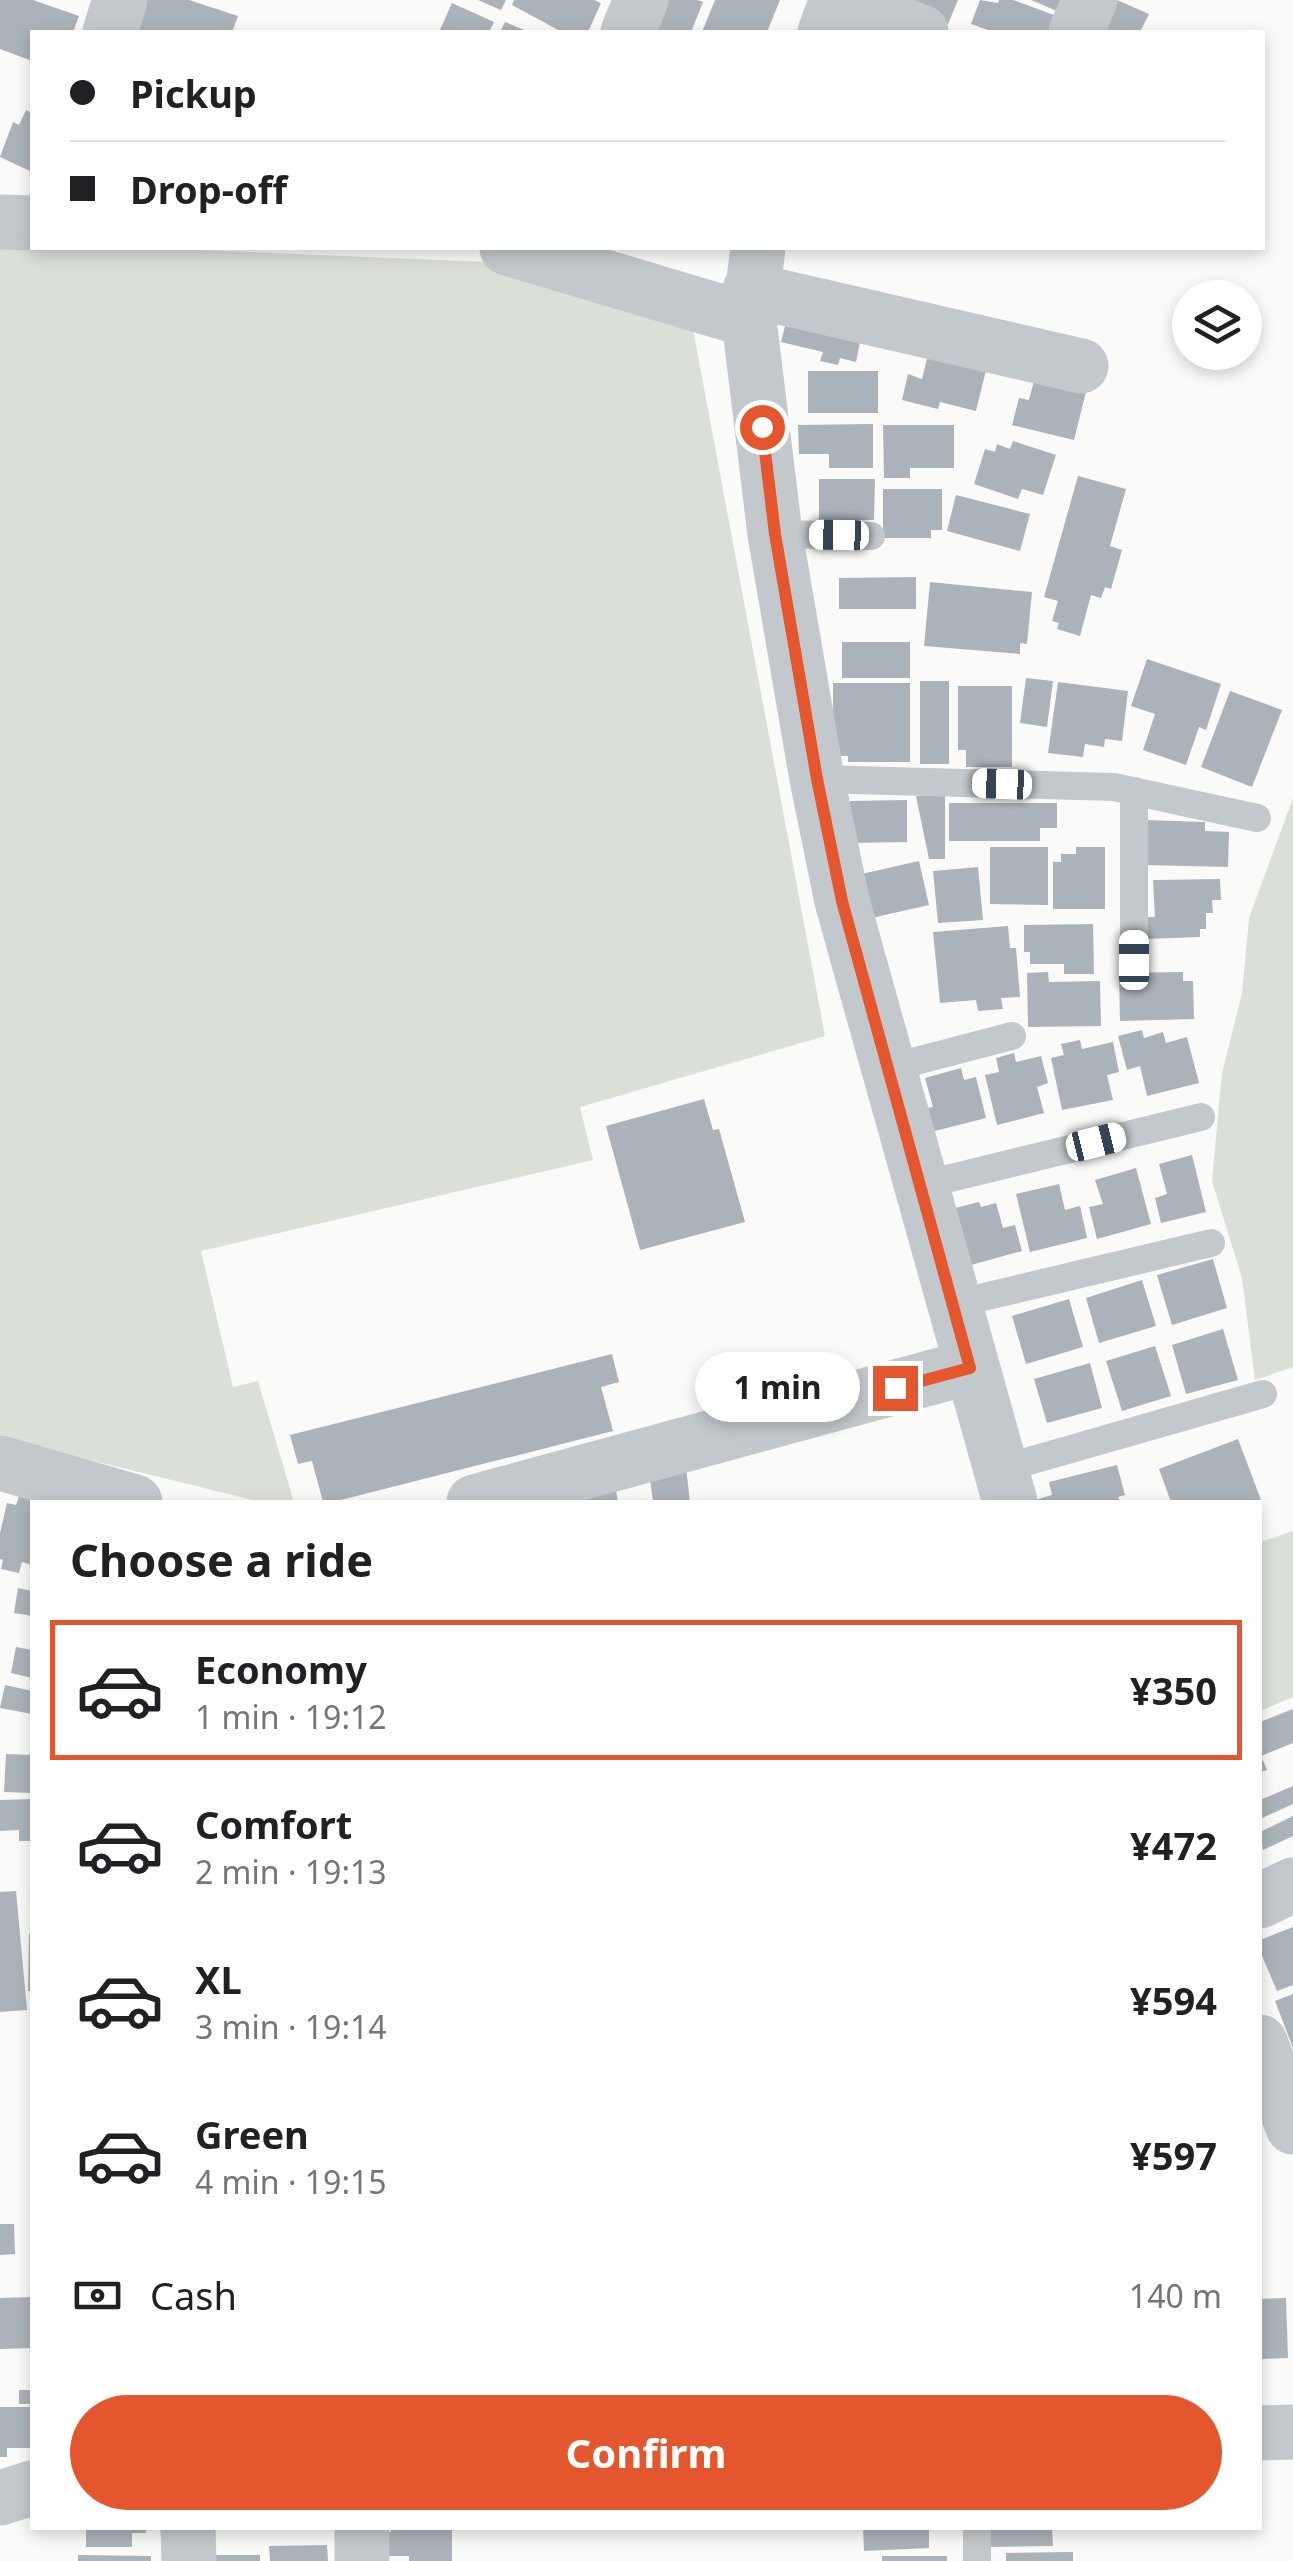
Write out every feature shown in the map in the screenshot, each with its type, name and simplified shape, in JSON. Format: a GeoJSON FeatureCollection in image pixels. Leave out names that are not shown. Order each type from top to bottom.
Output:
{"type":"FeatureCollection","features":[{"type":"Feature","properties":{"kind":"street"},"geometry":{"type":"LineString","coordinates":[[111,30],[120,0]]}},
{"type":"Feature","properties":{"kind":"street"},"geometry":{"type":"LineString","coordinates":[[629,30],[641,0]]}},
{"type":"Feature","properties":{"kind":"street"},"geometry":{"type":"LineString","coordinates":[[826,30],[837,0],[916,30]]}},
{"type":"Feature","properties":{"kind":"street"},"geometry":{"type":"LineString","coordinates":[[1077,30],[1090,0]]}},
{"type":"Feature","properties":{"kind":"street"},"geometry":{"type":"LineString","coordinates":[[0,222],[30,223]]}},
{"type":"Feature","properties":{"kind":"street"},"geometry":{"type":"LineString","coordinates":[[529,251],[752,286],[1081,366]]}},
{"type":"Feature","properties":{"kind":"street"},"geometry":{"type":"LineString","coordinates":[[752,286],[775,534],[842,901],[1005,1486]]}},
{"type":"Feature","properties":{"kind":"street"},"geometry":{"type":"LineString","coordinates":[[505,1499],[633,1482],[970,1368]]}},
{"type":"Feature","properties":{"kind":"street"},"geometry":{"type":"LineString","coordinates":[[0,1463],[128,1500]]}},
{"type":"Feature","properties":{"kind":"street"},"geometry":{"type":"LineString","coordinates":[[1262,1901],[1293,1885]]}},
{"type":"Feature","properties":{"kind":"street"},"geometry":{"type":"LineString","coordinates":[[1262,2046],[1290,2106]]}},
{"type":"Feature","properties":{"kind":"street"},"geometry":{"type":"LineString","coordinates":[[1262,2432],[1293,2432]]}},
{"type":"Feature","properties":{"kind":"street"},"geometry":{"type":"LineString","coordinates":[[0,2498],[30,2489]]}},
{"type":"Feature","properties":{"kind":"street"},"geometry":{"type":"LineString","coordinates":[[188,2530],[189,2561]]}},
{"type":"Feature","properties":{"kind":"street"},"geometry":{"type":"LineString","coordinates":[[362,2530],[362,2561]]}},
{"type":"Feature","properties":{"kind":"lane"},"geometry":{"type":"LineString","coordinates":[[775,534],[872,536]]}},
{"type":"Feature","properties":{"kind":"lane"},"geometry":{"type":"LineString","coordinates":[[817,779],[1114,787],[1258,818]]}},
{"type":"Feature","properties":{"kind":"lane"},"geometry":{"type":"LineString","coordinates":[[1134,791],[1134,960]]}},
{"type":"Feature","properties":{"kind":"lane"},"geometry":{"type":"LineString","coordinates":[[888,1068],[1012,1036]]}},
{"type":"Feature","properties":{"kind":"lane"},"geometry":{"type":"LineString","coordinates":[[922,1185],[1202,1116]]}},
{"type":"Feature","properties":{"kind":"lane"},"geometry":{"type":"LineString","coordinates":[[954,1304],[1211,1243]]}},
{"type":"Feature","properties":{"kind":"lane"},"geometry":{"type":"LineString","coordinates":[[1005,1486],[1263,1394]]}},
{"type":"Feature","properties":{"kind":"lane"},"geometry":{"type":"LineString","coordinates":[[977,2530],[977,2561]]}},
{"type":"Feature","properties":{"kind":"shaded area"},"geometry":{"type":"Polygon","coordinates":[[[0,242],[30,250],[200,250],[488,262],[693,329],[825,1036],[580,1107],[593,1160],[201,1251],[233,1387],[258,1381],[293,1500],[253,1500],[0,1438],[0,242]]]}},
{"type":"Feature","properties":{"kind":"shaded area"},"geometry":{"type":"Polygon","coordinates":[[[1293,798],[1293,1367],[1255,1380],[1242,1278],[1212,1181],[1222,1073],[1242,994],[1249,918],[1293,798]]]}},
{"type":"Feature","properties":{"kind":"shaded area"},"geometry":{"type":"Polygon","coordinates":[[[1293,1531],[1293,1697],[1262,1710],[1262,1541],[1293,1531]]]}},
{"type":"Feature","properties":{"kind":"building"},"geometry":{"type":"Polygon","coordinates":[[[0,0],[33,0],[79,16],[74,30],[30,30],[30,60],[0,49],[0,0]]]}},
{"type":"Feature","properties":{"kind":"building"},"geometry":{"type":"Polygon","coordinates":[[[139,0],[189,0],[238,16],[233,30],[129,30],[139,0]]]}},
{"type":"Feature","properties":{"kind":"building"},"geometry":{"type":"Polygon","coordinates":[[[478,0],[506,0],[501,10],[478,0]]]}},
{"type":"Feature","properties":{"kind":"building"},"geometry":{"type":"Polygon","coordinates":[[[514,0],[601,3],[589,30],[558,30],[512,5],[514,0]]]}},
{"type":"Feature","properties":{"kind":"building"},"geometry":{"type":"Polygon","coordinates":[[[651,0],[703,2],[692,30],[639,30],[651,0]]]}},
{"type":"Feature","properties":{"kind":"building"},"geometry":{"type":"Polygon","coordinates":[[[715,0],[780,0],[768,30],[703,30],[715,0]]]}},
{"type":"Feature","properties":{"kind":"building"},"geometry":{"type":"Polygon","coordinates":[[[893,0],[958,0],[948,24],[893,0]]]}},
{"type":"Feature","properties":{"kind":"building"},"geometry":{"type":"Polygon","coordinates":[[[980,0],[1013,0],[1059,17],[1054,30],[988,30],[971,24],[980,0]]]}},
{"type":"Feature","properties":{"kind":"building"},"geometry":{"type":"Polygon","coordinates":[[[1031,0],[1070,0],[1064,14],[1031,0]]]}},
{"type":"Feature","properties":{"kind":"building"},"geometry":{"type":"Polygon","coordinates":[[[1117,0],[1149,14],[1141,30],[1093,30],[1110,18],[1117,0]]]}},
{"type":"Feature","properties":{"kind":"building"},"geometry":{"type":"Polygon","coordinates":[[[452,3],[494,22],[490,30],[440,30],[452,3]]]}},
{"type":"Feature","properties":{"kind":"building"},"geometry":{"type":"Polygon","coordinates":[[[505,22],[524,30],[501,30],[505,22]]]}},
{"type":"Feature","properties":{"kind":"building"},"geometry":{"type":"Polygon","coordinates":[[[26,110],[30,112],[30,171],[0,157],[13,122],[19,125],[26,110]]]}},
{"type":"Feature","properties":{"kind":"building"},"geometry":{"type":"Polygon","coordinates":[[[789,310],[862,332],[856,362],[840,358],[838,365],[820,361],[823,352],[781,342],[789,310]]]}},
{"type":"Feature","properties":{"kind":"building"},"geometry":{"type":"Polygon","coordinates":[[[930,347],[988,362],[976,411],[940,402],[938,409],[902,400],[908,374],[922,379],[930,347]]]}},
{"type":"Feature","properties":{"kind":"building"},"geometry":{"type":"Polygon","coordinates":[[[808,371],[878,371],[878,413],[808,413],[808,371]]]}},
{"type":"Feature","properties":{"kind":"building"},"geometry":{"type":"Polygon","coordinates":[[[1035,377],[1089,380],[1074,440],[1012,425],[1019,398],[1029,400],[1035,377]]]}},
{"type":"Feature","properties":{"kind":"building"},"geometry":{"type":"Polygon","coordinates":[[[873,424],[873,468],[829,468],[829,454],[799,454],[798,425],[873,424]]]}},
{"type":"Feature","properties":{"kind":"building"},"geometry":{"type":"Polygon","coordinates":[[[883,425],[954,425],[954,468],[910,468],[910,478],[884,478],[883,425]]]}},
{"type":"Feature","properties":{"kind":"building"},"geometry":{"type":"Polygon","coordinates":[[[1013,441],[1056,455],[1043,495],[1022,489],[1018,499],[974,484],[985,449],[995,452],[997,444],[1010,449],[1013,441]]]}},
{"type":"Feature","properties":{"kind":"building"},"geometry":{"type":"Polygon","coordinates":[[[1078,476],[1126,489],[1110,546],[1122,550],[1111,589],[1105,587],[1101,598],[1091,595],[1080,636],[1057,629],[1059,623],[1052,621],[1058,601],[1044,597],[1078,476]]]}},
{"type":"Feature","properties":{"kind":"building"},"geometry":{"type":"Polygon","coordinates":[[[819,479],[875,479],[874,520],[819,520],[819,479]]]}},
{"type":"Feature","properties":{"kind":"building"},"geometry":{"type":"Polygon","coordinates":[[[883,489],[942,489],[942,530],[931,530],[931,538],[883,538],[883,489]]]}},
{"type":"Feature","properties":{"kind":"building"},"geometry":{"type":"Polygon","coordinates":[[[956,495],[1030,514],[1020,551],[947,531],[956,495]]]}},
{"type":"Feature","properties":{"kind":"building"},"geometry":{"type":"Polygon","coordinates":[[[916,577],[916,609],[839,609],[839,578],[916,577]]]}},
{"type":"Feature","properties":{"kind":"building"},"geometry":{"type":"Polygon","coordinates":[[[930,582],[1032,592],[1027,644],[1020,643],[1020,654],[924,646],[930,582]]]}},
{"type":"Feature","properties":{"kind":"building"},"geometry":{"type":"Polygon","coordinates":[[[842,642],[910,642],[910,678],[842,678],[842,642]]]}},
{"type":"Feature","properties":{"kind":"building"},"geometry":{"type":"Polygon","coordinates":[[[1147,659],[1221,684],[1206,730],[1199,727],[1186,765],[1143,750],[1155,714],[1131,706],[1147,659]]]}},
{"type":"Feature","properties":{"kind":"building"},"geometry":{"type":"Polygon","coordinates":[[[1026,678],[1053,681],[1047,727],[1020,723],[1026,678]]]}},
{"type":"Feature","properties":{"kind":"building"},"geometry":{"type":"Polygon","coordinates":[[[920,681],[949,681],[949,764],[920,764],[920,681]]]}},
{"type":"Feature","properties":{"kind":"building"},"geometry":{"type":"Polygon","coordinates":[[[1058,682],[1128,691],[1122,741],[1105,739],[1104,747],[1085,744],[1083,757],[1048,753],[1058,682]]]}},
{"type":"Feature","properties":{"kind":"building"},"geometry":{"type":"Polygon","coordinates":[[[833,683],[910,683],[910,762],[848,762],[848,756],[833,756],[833,683]]]}},
{"type":"Feature","properties":{"kind":"building"},"geometry":{"type":"Polygon","coordinates":[[[958,686],[1012,686],[1012,767],[966,767],[966,750],[958,750],[958,686]]]}},
{"type":"Feature","properties":{"kind":"building"},"geometry":{"type":"Polygon","coordinates":[[[1230,691],[1282,710],[1252,787],[1201,767],[1230,691]]]}},
{"type":"Feature","properties":{"kind":"building"},"geometry":{"type":"Polygon","coordinates":[[[916,796],[945,796],[945,859],[929,859],[916,796]]]}},
{"type":"Feature","properties":{"kind":"building"},"geometry":{"type":"Polygon","coordinates":[[[907,800],[907,842],[850,843],[850,801],[907,800]]]}},
{"type":"Feature","properties":{"kind":"building"},"geometry":{"type":"Polygon","coordinates":[[[949,803],[1057,803],[1057,828],[1040,828],[1040,841],[949,841],[949,803]]]}},
{"type":"Feature","properties":{"kind":"building"},"geometry":{"type":"Polygon","coordinates":[[[1145,820],[1205,822],[1205,831],[1229,832],[1228,867],[1144,865],[1145,820]]]}},
{"type":"Feature","properties":{"kind":"building"},"geometry":{"type":"Polygon","coordinates":[[[990,847],[1048,847],[1048,905],[990,904],[990,847]]]}},
{"type":"Feature","properties":{"kind":"building"},"geometry":{"type":"Polygon","coordinates":[[[1076,847],[1105,847],[1105,909],[1053,909],[1053,862],[1061,862],[1061,854],[1076,854],[1076,847]]]}},
{"type":"Feature","properties":{"kind":"building"},"geometry":{"type":"Polygon","coordinates":[[[919,861],[929,905],[867,919],[857,875],[919,861]]]}},
{"type":"Feature","properties":{"kind":"building"},"geometry":{"type":"Polygon","coordinates":[[[978,867],[983,920],[938,923],[933,871],[978,867]]]}},
{"type":"Feature","properties":{"kind":"building"},"geometry":{"type":"Polygon","coordinates":[[[1220,879],[1221,900],[1212,900],[1213,913],[1206,913],[1206,929],[1200,929],[1200,937],[1145,939],[1145,917],[1155,917],[1153,880],[1220,879]]]}},
{"type":"Feature","properties":{"kind":"building"},"geometry":{"type":"Polygon","coordinates":[[[1093,924],[1094,974],[1064,974],[1064,964],[1030,964],[1030,952],[1024,952],[1024,925],[1093,924]]]}},
{"type":"Feature","properties":{"kind":"building"},"geometry":{"type":"Polygon","coordinates":[[[1008,926],[1010,948],[1016,948],[1020,997],[1001,998],[1003,1009],[978,1011],[976,1000],[940,1003],[933,932],[1008,926]]]}},
{"type":"Feature","properties":{"kind":"building"},"geometry":{"type":"Polygon","coordinates":[[[1048,972],[1049,982],[1100,981],[1101,1026],[1028,1027],[1027,973],[1048,972]]]}},
{"type":"Feature","properties":{"kind":"building"},"geometry":{"type":"Polygon","coordinates":[[[1183,972],[1183,981],[1193,981],[1194,1019],[1120,1021],[1119,973],[1183,972]]]}},
{"type":"Feature","properties":{"kind":"building"},"geometry":{"type":"Polygon","coordinates":[[[1142,1030],[1144,1038],[1163,1032],[1166,1043],[1187,1037],[1199,1083],[1147,1096],[1140,1066],[1127,1070],[1118,1036],[1142,1030]]]}},
{"type":"Feature","properties":{"kind":"building"},"geometry":{"type":"Polygon","coordinates":[[[1080,1040],[1082,1049],[1113,1042],[1119,1072],[1107,1075],[1113,1100],[1062,1110],[1051,1058],[1064,1055],[1061,1044],[1080,1040]]]}},
{"type":"Feature","properties":{"kind":"building"},"geometry":{"type":"Polygon","coordinates":[[[1014,1053],[1016,1062],[1041,1056],[1048,1083],[1037,1087],[1044,1113],[997,1125],[985,1075],[999,1072],[996,1058],[1014,1053]]]}},
{"type":"Feature","properties":{"kind":"building"},"geometry":{"type":"Polygon","coordinates":[[[961,1068],[964,1080],[976,1077],[986,1118],[927,1133],[922,1109],[933,1107],[925,1078],[961,1068]]]}},
{"type":"Feature","properties":{"kind":"building"},"geometry":{"type":"Polygon","coordinates":[[[704,1099],[713,1130],[719,1129],[745,1222],[640,1250],[606,1126],[704,1099]]]}},
{"type":"Feature","properties":{"kind":"building"},"geometry":{"type":"Polygon","coordinates":[[[1192,1155],[1206,1212],[1161,1223],[1155,1198],[1167,1194],[1159,1164],[1192,1155]]]}},
{"type":"Feature","properties":{"kind":"building"},"geometry":{"type":"Polygon","coordinates":[[[1136,1168],[1151,1224],[1097,1239],[1089,1207],[1103,1204],[1095,1180],[1136,1168]]]}},
{"type":"Feature","properties":{"kind":"building"},"geometry":{"type":"Polygon","coordinates":[[[1059,1184],[1065,1210],[1080,1206],[1087,1238],[1030,1252],[1016,1194],[1059,1184]]]}},
{"type":"Feature","properties":{"kind":"building"},"geometry":{"type":"Polygon","coordinates":[[[979,1202],[981,1207],[996,1203],[1003,1228],[1015,1225],[1022,1251],[971,1265],[955,1208],[979,1202]]]}},
{"type":"Feature","properties":{"kind":"building"},"geometry":{"type":"Polygon","coordinates":[[[1213,1259],[1227,1308],[1172,1325],[1157,1275],[1213,1259]]]}},
{"type":"Feature","properties":{"kind":"building"},"geometry":{"type":"Polygon","coordinates":[[[1142,1280],[1156,1326],[1099,1343],[1086,1298],[1142,1280]]]}},
{"type":"Feature","properties":{"kind":"building"},"geometry":{"type":"Polygon","coordinates":[[[1069,1299],[1083,1347],[1026,1364],[1012,1316],[1069,1299]]]}},
{"type":"Feature","properties":{"kind":"building"},"geometry":{"type":"Polygon","coordinates":[[[1223,1329],[1238,1380],[1186,1394],[1172,1345],[1223,1329]]]}},
{"type":"Feature","properties":{"kind":"building"},"geometry":{"type":"Polygon","coordinates":[[[1155,1346],[1171,1396],[1122,1411],[1106,1361],[1155,1346]]]}},
{"type":"Feature","properties":{"kind":"building"},"geometry":{"type":"Polygon","coordinates":[[[612,1354],[619,1382],[601,1387],[613,1431],[341,1500],[322,1500],[312,1461],[298,1464],[290,1435],[612,1354]]]}},
{"type":"Feature","properties":{"kind":"building"},"geometry":{"type":"Polygon","coordinates":[[[1090,1363],[1102,1408],[1047,1423],[1034,1379],[1090,1363]]]}},
{"type":"Feature","properties":{"kind":"building"},"geometry":{"type":"Polygon","coordinates":[[[1238,1439],[1261,1500],[1170,1500],[1159,1469],[1238,1439]]]}},
{"type":"Feature","properties":{"kind":"building"},"geometry":{"type":"Polygon","coordinates":[[[1117,1465],[1125,1495],[1118,1497],[1119,1500],[1035,1500],[1052,1495],[1049,1482],[1117,1465]]]}},
{"type":"Feature","properties":{"kind":"building"},"geometry":{"type":"Polygon","coordinates":[[[686,1467],[690,1500],[653,1500],[649,1471],[686,1467]]]}},
{"type":"Feature","properties":{"kind":"building"},"geometry":{"type":"Polygon","coordinates":[[[615,1484],[618,1500],[580,1500],[578,1491],[615,1484]]]}},
{"type":"Feature","properties":{"kind":"building"},"geometry":{"type":"Polygon","coordinates":[[[19,1496],[33,1500],[30,1564],[22,1562],[19,1573],[1,1569],[0,1559],[0,1533],[7,1503],[16,1505],[19,1496]]]}},
{"type":"Feature","properties":{"kind":"building"},"geometry":{"type":"Polygon","coordinates":[[[18,1588],[30,1591],[30,1616],[14,1613],[18,1588]]]}},
{"type":"Feature","properties":{"kind":"building"},"geometry":{"type":"Polygon","coordinates":[[[16,1647],[30,1650],[30,1678],[11,1673],[16,1647]]]}},
{"type":"Feature","properties":{"kind":"building"},"geometry":{"type":"Polygon","coordinates":[[[5,1685],[30,1691],[30,1714],[0,1708],[5,1685]]]}},
{"type":"Feature","properties":{"kind":"building"},"geometry":{"type":"Polygon","coordinates":[[[1293,1709],[1293,1743],[1262,1756],[1262,1721],[1293,1709]]]}},
{"type":"Feature","properties":{"kind":"building"},"geometry":{"type":"Polygon","coordinates":[[[6,1754],[30,1755],[30,1793],[4,1792],[6,1754]]]}},
{"type":"Feature","properties":{"kind":"building"},"geometry":{"type":"Polygon","coordinates":[[[1293,1786],[1293,1804],[1262,1818],[1262,1799],[1293,1786]]]}},
{"type":"Feature","properties":{"kind":"building"},"geometry":{"type":"Polygon","coordinates":[[[30,1799],[30,1841],[19,1841],[19,1830],[0,1831],[0,1800],[30,1799]]]}},
{"type":"Feature","properties":{"kind":"building"},"geometry":{"type":"Polygon","coordinates":[[[1293,1816],[1293,1836],[1263,1850],[1262,1831],[1293,1816]]]}},
{"type":"Feature","properties":{"kind":"building"},"geometry":{"type":"Polygon","coordinates":[[[16,1891],[27,2010],[0,2012],[0,1892],[16,1891]]]}},
{"type":"Feature","properties":{"kind":"building"},"geometry":{"type":"Polygon","coordinates":[[[1293,1927],[1293,1985],[1277,1991],[1262,1956],[1262,1939],[1293,1927]]]}},
{"type":"Feature","properties":{"kind":"building"},"geometry":{"type":"Polygon","coordinates":[[[29,1934],[30,1934],[30,1991],[29,1934]]]}},
{"type":"Feature","properties":{"kind":"building"},"geometry":{"type":"Polygon","coordinates":[[[1293,1994],[1293,2048],[1275,2001],[1293,1994]]]}},
{"type":"Feature","properties":{"kind":"building"},"geometry":{"type":"Polygon","coordinates":[[[0,2224],[14,2224],[15,2254],[0,2255],[0,2224]]]}},
{"type":"Feature","properties":{"kind":"building"},"geometry":{"type":"Polygon","coordinates":[[[30,2297],[30,2348],[0,2349],[0,2298],[30,2297]]]}},
{"type":"Feature","properties":{"kind":"building"},"geometry":{"type":"Polygon","coordinates":[[[1286,2298],[1288,2358],[1262,2359],[1262,2299],[1286,2298]]]}},
{"type":"Feature","properties":{"kind":"building"},"geometry":{"type":"Polygon","coordinates":[[[19,2390],[30,2390],[30,2404],[19,2404],[19,2390]]]}},
{"type":"Feature","properties":{"kind":"building"},"geometry":{"type":"Polygon","coordinates":[[[0,2407],[30,2407],[30,2448],[7,2448],[7,2457],[0,2457],[0,2407]]]}},
{"type":"Feature","properties":{"kind":"building"},"geometry":{"type":"Polygon","coordinates":[[[86,2530],[146,2530],[132,2533],[132,2547],[86,2547],[86,2530]]]}},
{"type":"Feature","properties":{"kind":"building"},"geometry":{"type":"Polygon","coordinates":[[[452,2530],[452,2561],[409,2561],[409,2556],[382,2556],[374,2532],[452,2530]]]}},
{"type":"Feature","properties":{"kind":"building"},"geometry":{"type":"Polygon","coordinates":[[[863,2530],[929,2530],[929,2548],[864,2551],[863,2530]]]}},
{"type":"Feature","properties":{"kind":"building"},"geometry":{"type":"Polygon","coordinates":[[[987,2530],[1052,2530],[1053,2546],[988,2547],[987,2530]]]}},
{"type":"Feature","properties":{"kind":"building"},"geometry":{"type":"Polygon","coordinates":[[[327,2545],[328,2561],[270,2561],[269,2546],[327,2545]]]}},
{"type":"Feature","properties":{"kind":"building"},"geometry":{"type":"Polygon","coordinates":[[[1073,2552],[1073,2561],[1006,2561],[1006,2553],[1073,2552]]]}},
{"type":"Feature","properties":{"kind":"building"},"geometry":{"type":"Polygon","coordinates":[[[78,2555],[151,2556],[151,2561],[78,2561],[78,2555]]]}},
{"type":"Feature","properties":{"kind":"building"},"geometry":{"type":"Polygon","coordinates":[[[213,2555],[260,2555],[260,2561],[213,2561],[213,2555]]]}},
{"type":"Feature","properties":{"kind":"building"},"geometry":{"type":"Polygon","coordinates":[[[882,2556],[947,2556],[947,2561],[882,2561],[882,2556]]]}},
{"type":"Feature","properties":{"kind":"route"},"geometry":{"type":"LineString","coordinates":[[762,427],[775,534],[842,901],[970,1368],[895,1388]]}}]}
